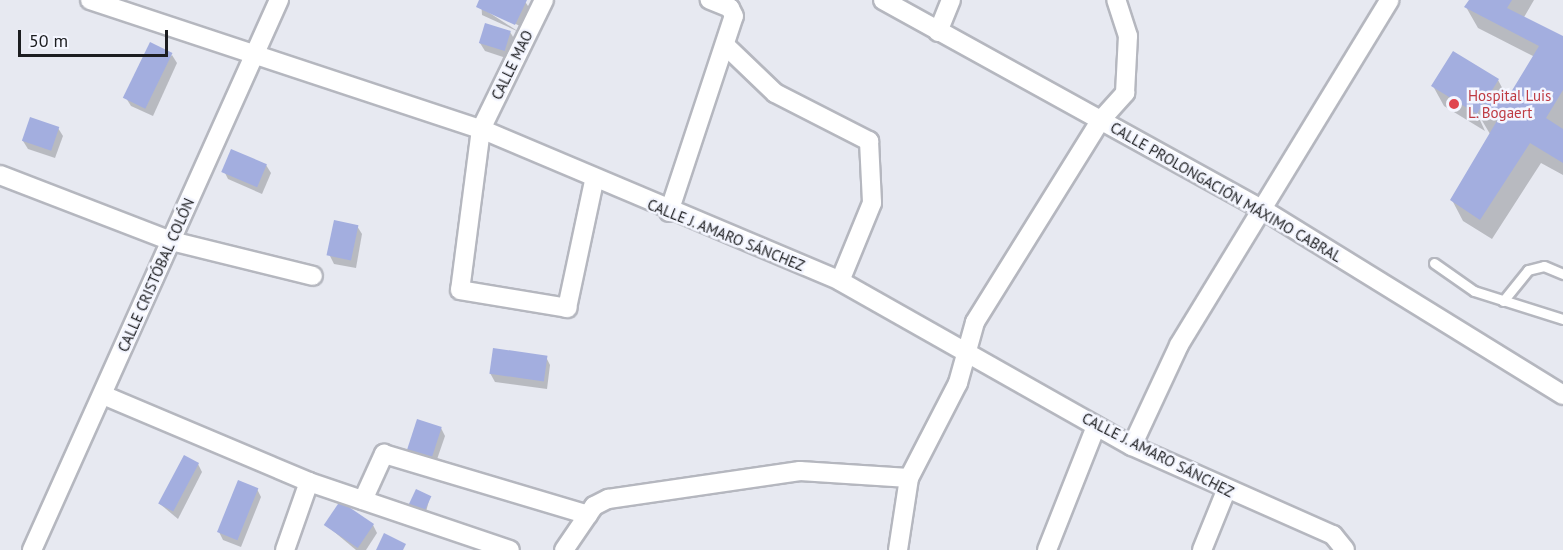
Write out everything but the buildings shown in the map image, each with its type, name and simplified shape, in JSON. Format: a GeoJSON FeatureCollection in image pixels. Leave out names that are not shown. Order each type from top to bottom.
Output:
{"type":"FeatureCollection","features":[{"type":"Feature","properties":{"kind":"street","name":"CALLE J. AMARO SÁNCHEZ"},"geometry":{"type":"LineString","coordinates":[[90,0],[254,51],[481,129],[594,181],[840,281],[1132,446],[1226,491],[1333,535],[1345,550]]}},
{"type":"Feature","properties":{"kind":"street","name":"CALLE CRISTÓBAL COLÓN"},"geometry":{"type":"LineString","coordinates":[[32,550],[103,395],[254,51],[279,0]]}},
{"type":"Feature","properties":{"kind":"street","name":"CALLE MAO"},"geometry":{"type":"LineString","coordinates":[[544,0],[481,129],[458,285],[464,294],[567,308],[594,181]]}},
{"type":"Feature","properties":{"kind":"street"},"geometry":{"type":"LineString","coordinates":[[669,212],[734,12],[710,0]]}},
{"type":"Feature","properties":{"kind":"street","name":"CALLE PROLONGACIÓN MÁXIMO CABRAL"},"geometry":{"type":"LineString","coordinates":[[883,0],[1262,209],[1563,395]]}},
{"type":"Feature","properties":{"kind":"street"},"geometry":{"type":"LineString","coordinates":[[938,32],[951,0]]}},
{"type":"Feature","properties":{"kind":"street"},"geometry":{"type":"LineString","coordinates":[[898,550],[909,478],[958,383],[964,350],[975,322],[1100,121],[1125,93],[1128,36],[1116,0]]}},
{"type":"Feature","properties":{"kind":"street"},"geometry":{"type":"LineString","coordinates":[[1132,446],[1179,345],[1390,0]]}},
{"type":"Feature","properties":{"kind":"street"},"geometry":{"type":"LineString","coordinates":[[725,45],[775,93],[869,141],[872,203],[840,281]]}},
{"type":"Feature","properties":{"kind":"street"},"geometry":{"type":"LineString","coordinates":[[0,175],[171,241],[313,276]]}},
{"type":"Feature","properties":{"kind":"street"},"geometry":{"type":"LineString","coordinates":[[103,395],[309,482],[510,550]]}},
{"type":"Feature","properties":{"kind":"street"},"geometry":{"type":"LineString","coordinates":[[1047,550],[1096,426]]}},
{"type":"Feature","properties":{"kind":"street"},"geometry":{"type":"LineString","coordinates":[[363,500],[384,454],[588,515]]}},
{"type":"Feature","properties":{"kind":"street"},"geometry":{"type":"LineString","coordinates":[[564,550],[588,515],[608,499],[800,471],[909,478]]}},
{"type":"Feature","properties":{"kind":"street"},"geometry":{"type":"LineString","coordinates":[[285,550],[309,482]]}},
{"type":"Feature","properties":{"kind":"street"},"geometry":{"type":"LineString","coordinates":[[1202,550],[1226,491]]}},
{"type":"Feature","properties":{"kind":"lane"},"geometry":{"type":"LineString","coordinates":[[1434,263],[1474,291],[1563,319]]}},
{"type":"Feature","properties":{"kind":"lane"},"geometry":{"type":"LineString","coordinates":[[1503,301],[1528,270],[1544,266],[1563,274]]}},
{"type":"Feature","properties":{"kind":"place","name":"Hospital Luis L. Bogaert"},"geometry":{"type":"Point","coordinates":[1454,104]}}]}
